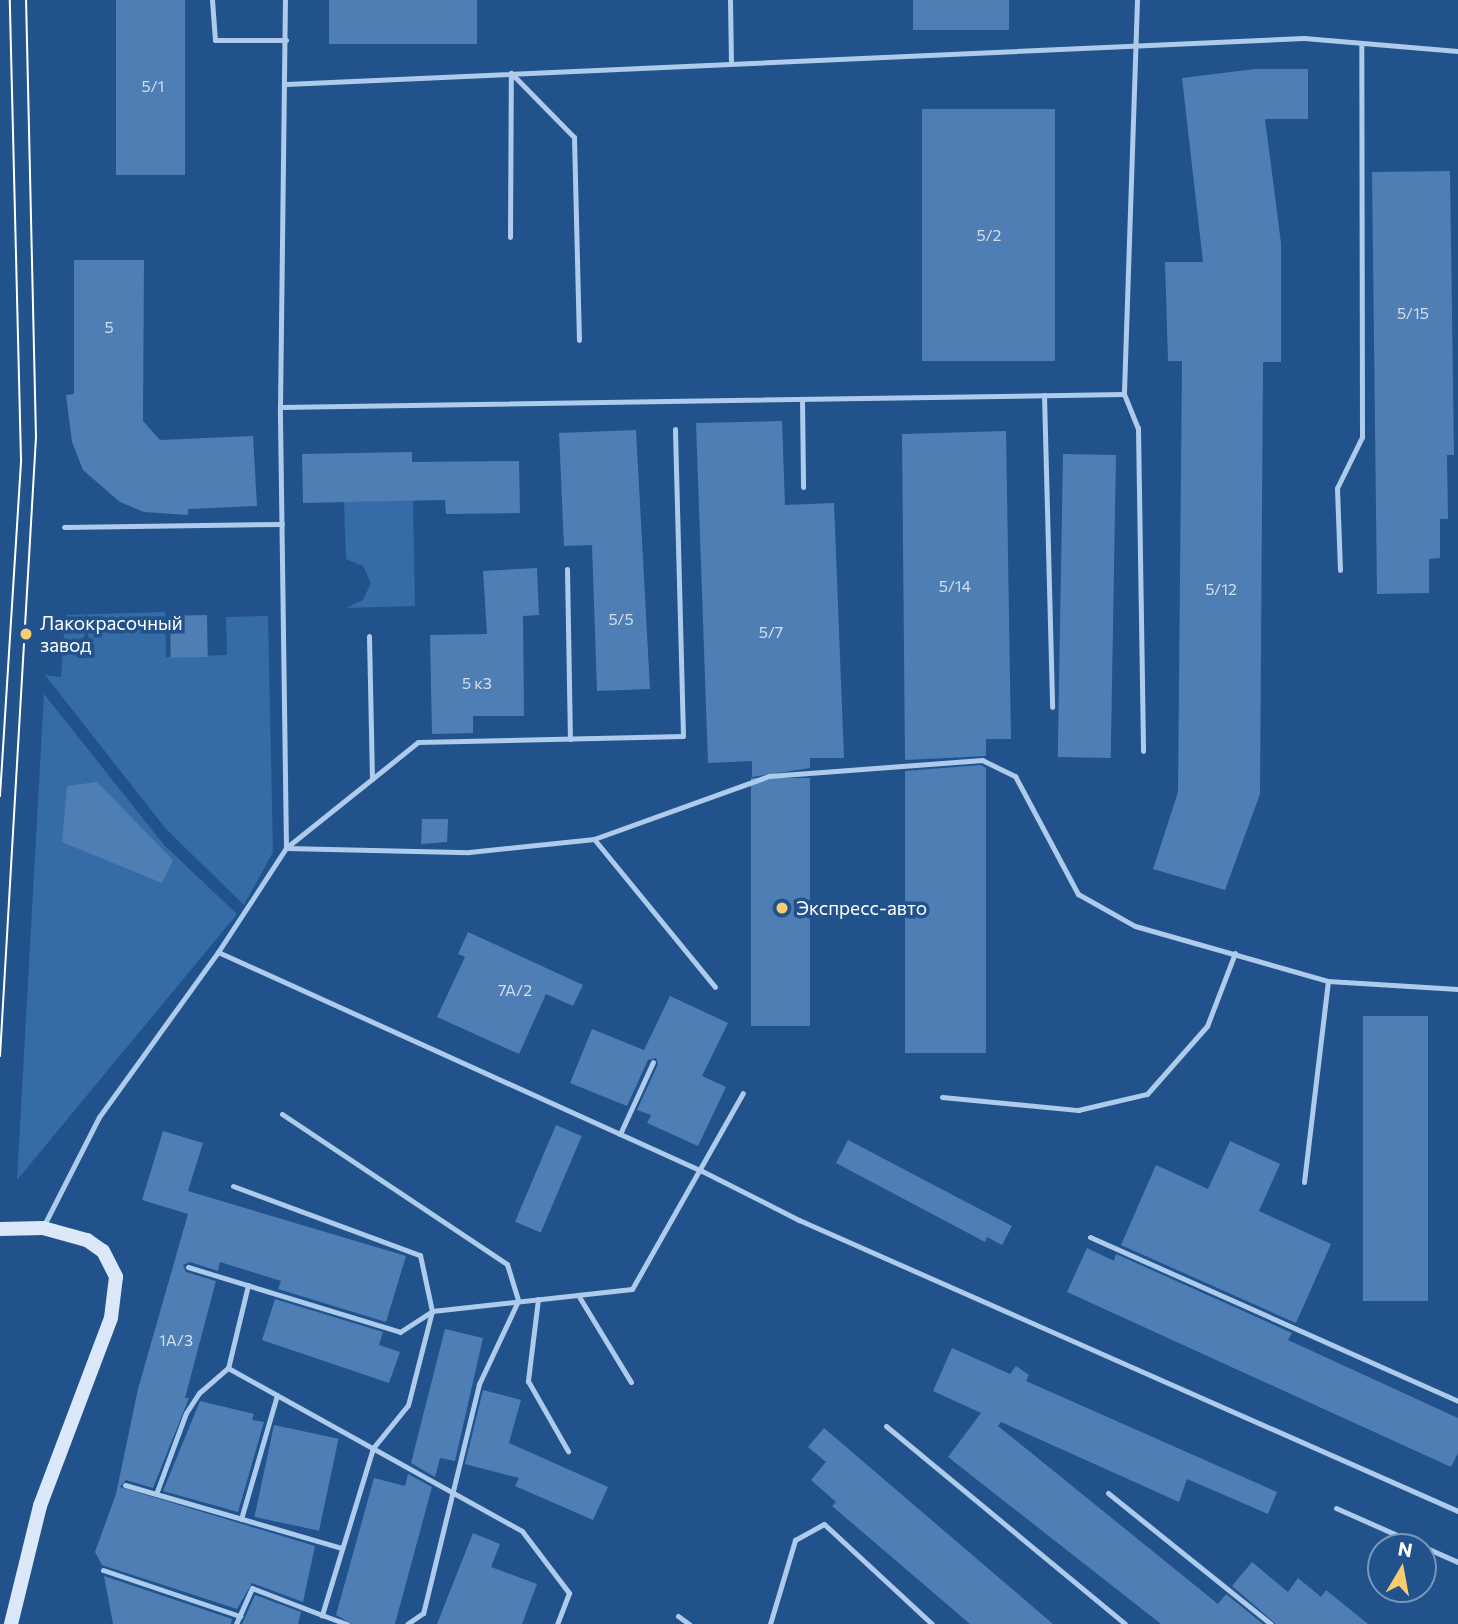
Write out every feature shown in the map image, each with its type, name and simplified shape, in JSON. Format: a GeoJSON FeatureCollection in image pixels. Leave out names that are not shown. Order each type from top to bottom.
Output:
{"type":"FeatureCollection","features":[{"type":"Feature","properties":{"kind":"main road"},"geometry":{"type":"LineString","coordinates":[[0,1229],[43,1228],[87,1240],[103,1251],[116,1277],[115,1295],[88,1385],[40,1506],[11,1624]]}},
{"type":"Feature","properties":{"kind":"lane"},"geometry":{"type":"LineString","coordinates":[[212,0],[215,40],[286,40]]}},
{"type":"Feature","properties":{"kind":"lane"},"geometry":{"type":"LineString","coordinates":[[285,0],[280,407],[286,848]]}},
{"type":"Feature","properties":{"kind":"lane"},"geometry":{"type":"LineString","coordinates":[[730,0],[731,61]]}},
{"type":"Feature","properties":{"kind":"lane"},"geometry":{"type":"LineString","coordinates":[[1137,0],[1124,394],[1138,428],[1143,751]]}},
{"type":"Feature","properties":{"kind":"lane"},"geometry":{"type":"LineString","coordinates":[[286,84],[731,61],[1304,38],[1458,51]]}},
{"type":"Feature","properties":{"kind":"lane"},"geometry":{"type":"LineString","coordinates":[[1340,570],[1337,488],[1362,437],[1362,43]]}},
{"type":"Feature","properties":{"kind":"lane"},"geometry":{"type":"LineString","coordinates":[[510,237],[511,73]]}},
{"type":"Feature","properties":{"kind":"lane"},"geometry":{"type":"LineString","coordinates":[[511,73],[574,137],[579,340]]}},
{"type":"Feature","properties":{"kind":"lane"},"geometry":{"type":"LineString","coordinates":[[280,407],[1124,394]]}},
{"type":"Feature","properties":{"kind":"lane"},"geometry":{"type":"LineString","coordinates":[[1044,395],[1052,707]]}},
{"type":"Feature","properties":{"kind":"lane"},"geometry":{"type":"LineString","coordinates":[[802,399],[803,486]]}},
{"type":"Feature","properties":{"kind":"lane"},"geometry":{"type":"LineString","coordinates":[[43,1228],[99,1117],[218,952],[286,848],[418,742],[684,736],[675,429]]}},
{"type":"Feature","properties":{"kind":"lane"},"geometry":{"type":"LineString","coordinates":[[64,527],[282,524]]}},
{"type":"Feature","properties":{"kind":"lane"},"geometry":{"type":"LineString","coordinates":[[567,569],[570,739]]}},
{"type":"Feature","properties":{"kind":"lane"},"geometry":{"type":"LineString","coordinates":[[369,636],[372,779]]}},
{"type":"Feature","properties":{"kind":"lane"},"geometry":{"type":"LineString","coordinates":[[286,848],[469,852],[594,839],[769,776],[982,760],[1015,776],[1078,894],[1135,926],[1328,981],[1458,989]]}},
{"type":"Feature","properties":{"kind":"lane"},"geometry":{"type":"LineString","coordinates":[[594,839],[715,987]]}},
{"type":"Feature","properties":{"kind":"lane"},"geometry":{"type":"LineString","coordinates":[[218,952],[702,1171],[799,1220],[1458,1511]]}},
{"type":"Feature","properties":{"kind":"lane"},"geometry":{"type":"LineString","coordinates":[[942,1097],[1078,1110],[1147,1094],[1206,1026],[1235,953]]}},
{"type":"Feature","properties":{"kind":"lane"},"geometry":{"type":"LineString","coordinates":[[1304,1181],[1328,981]]}},
{"type":"Feature","properties":{"kind":"lane"},"geometry":{"type":"LineString","coordinates":[[620,1134],[653,1062]]}},
{"type":"Feature","properties":{"kind":"lane"},"geometry":{"type":"LineString","coordinates":[[188,1267],[400,1332],[432,1311],[632,1289],[702,1171],[743,1093]]}},
{"type":"Feature","properties":{"kind":"lane"},"geometry":{"type":"LineString","coordinates":[[282,1114],[507,1264],[518,1301],[479,1384],[423,1613],[407,1624]]}},
{"type":"Feature","properties":{"kind":"lane"},"geometry":{"type":"LineString","coordinates":[[233,1186],[420,1255],[432,1311],[408,1405],[373,1448],[322,1615]]}},
{"type":"Feature","properties":{"kind":"lane"},"geometry":{"type":"LineString","coordinates":[[1090,1237],[1458,1401]]}},
{"type":"Feature","properties":{"kind":"lane"},"geometry":{"type":"LineString","coordinates":[[156,1494],[186,1413],[199,1393],[228,1368],[248,1285]]}},
{"type":"Feature","properties":{"kind":"lane"},"geometry":{"type":"LineString","coordinates":[[578,1295],[631,1382]]}},
{"type":"Feature","properties":{"kind":"lane"},"geometry":{"type":"LineString","coordinates":[[537,1299],[528,1381],[568,1451]]}},
{"type":"Feature","properties":{"kind":"lane"},"geometry":{"type":"LineString","coordinates":[[228,1368],[522,1531],[569,1593],[557,1624]]}},
{"type":"Feature","properties":{"kind":"lane"},"geometry":{"type":"LineString","coordinates":[[241,1519],[277,1395]]}},
{"type":"Feature","properties":{"kind":"lane"},"geometry":{"type":"LineString","coordinates":[[886,1426],[1125,1624]]}},
{"type":"Feature","properties":{"kind":"lane"},"geometry":{"type":"LineString","coordinates":[[125,1485],[342,1548]]}},
{"type":"Feature","properties":{"kind":"lane"},"geometry":{"type":"LineString","coordinates":[[1108,1493],[1271,1624]]}},
{"type":"Feature","properties":{"kind":"lane"},"geometry":{"type":"LineString","coordinates":[[1336,1508],[1458,1562]]}},
{"type":"Feature","properties":{"kind":"lane"},"geometry":{"type":"LineString","coordinates":[[770,1624],[795,1540],[824,1524],[932,1624]]}},
{"type":"Feature","properties":{"kind":"lane"},"geometry":{"type":"LineString","coordinates":[[103,1570],[240,1616]]}},
{"type":"Feature","properties":{"kind":"lane"},"geometry":{"type":"LineString","coordinates":[[236,1624],[252,1588],[347,1624]]}},
{"type":"Feature","properties":{"kind":"lane"},"geometry":{"type":"LineString","coordinates":[[678,1616],[689,1624]]}},
{"type":"Feature","properties":{"kind":"shaded area"},"geometry":{"type":"Polygon","coordinates":[[[413,500],[415,606],[346,608],[363,600],[371,583],[363,566],[346,559],[344,502],[413,500]]]}},
{"type":"Feature","properties":{"kind":"shaded area"},"geometry":{"type":"Polygon","coordinates":[[[165,612],[166,657],[227,655],[226,617],[268,616],[273,852],[244,905],[166,829],[45,675],[61,677],[65,615],[165,612]]]}},
{"type":"Feature","properties":{"kind":"shaded area"},"geometry":{"type":"Polygon","coordinates":[[[44,694],[164,845],[237,914],[17,1180],[44,694]]]}},
{"type":"Feature","properties":{"kind":"building"},"geometry":{"type":"Polygon","coordinates":[[[116,0],[185,0],[185,175],[116,175],[116,0]]]}},
{"type":"Feature","properties":{"kind":"building"},"geometry":{"type":"Polygon","coordinates":[[[329,0],[477,0],[477,44],[329,44],[329,0]]]}},
{"type":"Feature","properties":{"kind":"building"},"geometry":{"type":"Polygon","coordinates":[[[913,0],[1009,0],[1009,30],[913,30],[913,0]]]}},
{"type":"Feature","properties":{"kind":"building"},"geometry":{"type":"Polygon","coordinates":[[[1255,69],[1308,69],[1308,119],[1265,119],[1281,243],[1281,362],[1263,362],[1260,794],[1225,890],[1153,869],[1178,792],[1182,361],[1168,361],[1165,262],[1203,262],[1182,78],[1255,69]]]}},
{"type":"Feature","properties":{"kind":"building"},"geometry":{"type":"Polygon","coordinates":[[[922,109],[1055,109],[1055,361],[922,361],[922,109]]]}},
{"type":"Feature","properties":{"kind":"building"},"geometry":{"type":"Polygon","coordinates":[[[1450,171],[1454,455],[1447,455],[1448,519],[1440,519],[1440,558],[1429,559],[1429,593],[1377,594],[1372,172],[1450,171]]]}},
{"type":"Feature","properties":{"kind":"building"},"geometry":{"type":"Polygon","coordinates":[[[74,260],[144,260],[143,421],[160,440],[253,436],[257,506],[188,509],[188,515],[144,512],[120,502],[83,470],[72,442],[66,395],[74,394],[74,260]]]}},
{"type":"Feature","properties":{"kind":"building"},"geometry":{"type":"Polygon","coordinates":[[[782,421],[785,505],[834,503],[844,758],[810,758],[810,768],[752,777],[752,761],[708,763],[696,423],[782,421]]]}},
{"type":"Feature","properties":{"kind":"building"},"geometry":{"type":"Polygon","coordinates":[[[636,430],[650,689],[597,691],[592,545],[564,546],[559,433],[636,430]]]}},
{"type":"Feature","properties":{"kind":"building"},"geometry":{"type":"Polygon","coordinates":[[[1006,431],[1011,739],[986,739],[986,756],[905,760],[902,434],[1006,431]]]}},
{"type":"Feature","properties":{"kind":"building"},"geometry":{"type":"Polygon","coordinates":[[[412,452],[412,462],[519,461],[520,513],[446,514],[445,500],[303,503],[302,454],[412,452]]]}},
{"type":"Feature","properties":{"kind":"building"},"geometry":{"type":"Polygon","coordinates":[[[1063,454],[1116,455],[1111,758],[1058,757],[1063,454]]]}},
{"type":"Feature","properties":{"kind":"building"},"geometry":{"type":"Polygon","coordinates":[[[537,568],[539,615],[523,616],[524,716],[473,716],[473,733],[432,734],[430,635],[487,634],[483,571],[537,568]]]}},
{"type":"Feature","properties":{"kind":"building"},"geometry":{"type":"Polygon","coordinates":[[[207,615],[208,657],[171,658],[170,616],[207,615]]]}},
{"type":"Feature","properties":{"kind":"building"},"geometry":{"type":"Polygon","coordinates":[[[981,765],[986,768],[986,1053],[905,1053],[905,771],[981,765]]]}},
{"type":"Feature","properties":{"kind":"building","name":"Экспресс-авто"},"geometry":{"type":"Polygon","coordinates":[[[751,778],[810,778],[810,1026],[751,1026],[751,778]]]}},
{"type":"Feature","properties":{"kind":"building"},"geometry":{"type":"Polygon","coordinates":[[[97,782],[173,860],[162,883],[62,842],[67,786],[97,782]]]}},
{"type":"Feature","properties":{"kind":"building"},"geometry":{"type":"Polygon","coordinates":[[[422,819],[448,819],[447,842],[421,844],[422,819]]]}},
{"type":"Feature","properties":{"kind":"building"},"geometry":{"type":"Polygon","coordinates":[[[468,932],[583,985],[573,1006],[546,994],[519,1054],[437,1017],[465,957],[458,954],[468,932]]]}},
{"type":"Feature","properties":{"kind":"building"},"geometry":{"type":"Polygon","coordinates":[[[670,996],[728,1023],[702,1076],[726,1087],[698,1146],[647,1123],[651,1115],[637,1110],[658,1064],[656,1058],[648,1060],[627,1106],[570,1083],[592,1029],[644,1050],[670,996]]]}},
{"type":"Feature","properties":{"kind":"building"},"geometry":{"type":"Polygon","coordinates":[[[1363,1016],[1428,1016],[1428,1301],[1363,1301],[1363,1016]]]}},
{"type":"Feature","properties":{"kind":"building"},"geometry":{"type":"Polygon","coordinates":[[[556,1125],[582,1136],[541,1233],[515,1222],[556,1125]]]}},
{"type":"Feature","properties":{"kind":"building"},"geometry":{"type":"Polygon","coordinates":[[[163,1131],[203,1143],[188,1191],[406,1256],[386,1322],[278,1289],[281,1281],[220,1262],[218,1271],[190,1262],[183,1265],[186,1272],[216,1281],[185,1398],[189,1398],[153,1488],[126,1480],[120,1487],[315,1546],[303,1602],[252,1583],[237,1609],[102,1565],[95,1552],[116,1494],[138,1389],[188,1214],[142,1200],[163,1131]]]}},
{"type":"Feature","properties":{"kind":"building"},"geometry":{"type":"Polygon","coordinates":[[[848,1140],[1012,1226],[1002,1245],[987,1237],[985,1242],[836,1163],[848,1140]]]}},
{"type":"Feature","properties":{"kind":"building"},"geometry":{"type":"Polygon","coordinates":[[[1230,1141],[1280,1164],[1259,1211],[1331,1244],[1296,1323],[1121,1245],[1156,1165],[1208,1189],[1230,1141]]]}},
{"type":"Feature","properties":{"kind":"building"},"geometry":{"type":"Polygon","coordinates":[[[1087,1248],[1114,1261],[1116,1254],[1292,1333],[1288,1340],[1458,1418],[1458,1453],[1451,1467],[1067,1292],[1087,1248]]]}},
{"type":"Feature","properties":{"kind":"building"},"geometry":{"type":"Polygon","coordinates":[[[275,1299],[383,1332],[379,1345],[400,1352],[389,1383],[262,1340],[275,1299]]]}},
{"type":"Feature","properties":{"kind":"building"},"geometry":{"type":"Polygon","coordinates":[[[445,1329],[483,1338],[455,1461],[440,1458],[435,1477],[411,1463],[445,1329]]]}},
{"type":"Feature","properties":{"kind":"building"},"geometry":{"type":"Polygon","coordinates":[[[952,1348],[1010,1374],[1016,1366],[1029,1375],[1026,1381],[1277,1492],[1268,1514],[1187,1479],[1179,1502],[1001,1422],[998,1426],[1218,1604],[1226,1594],[1263,1624],[1161,1624],[948,1457],[981,1413],[933,1391],[952,1348]]]}},
{"type":"Feature","properties":{"kind":"building"},"geometry":{"type":"Polygon","coordinates":[[[483,1390],[521,1400],[509,1443],[608,1487],[593,1520],[515,1486],[519,1478],[465,1464],[483,1390]]]}},
{"type":"Feature","properties":{"kind":"building"},"geometry":{"type":"Polygon","coordinates":[[[200,1401],[254,1414],[252,1420],[264,1422],[238,1512],[163,1491],[200,1401]]]}},
{"type":"Feature","properties":{"kind":"building"},"geometry":{"type":"Polygon","coordinates":[[[274,1425],[339,1439],[319,1531],[254,1517],[274,1425]]]}},
{"type":"Feature","properties":{"kind":"building"},"geometry":{"type":"Polygon","coordinates":[[[824,1428],[1053,1624],[970,1624],[832,1506],[836,1502],[811,1480],[826,1462],[808,1447],[824,1428]]]}},
{"type":"Feature","properties":{"kind":"building"},"geometry":{"type":"Polygon","coordinates":[[[408,1474],[432,1487],[395,1624],[352,1624],[336,1615],[374,1478],[405,1486],[408,1474]]]}},
{"type":"Feature","properties":{"kind":"building"},"geometry":{"type":"Polygon","coordinates":[[[473,1533],[500,1544],[491,1567],[537,1584],[522,1624],[437,1624],[473,1533]]]}},
{"type":"Feature","properties":{"kind":"building"},"geometry":{"type":"Polygon","coordinates":[[[1252,1562],[1288,1592],[1298,1578],[1321,1597],[1326,1590],[1368,1624],[1276,1624],[1232,1586],[1252,1562]]]}},
{"type":"Feature","properties":{"kind":"building"},"geometry":{"type":"Polygon","coordinates":[[[104,1576],[232,1619],[231,1624],[113,1624],[104,1576]]]}},
{"type":"Feature","properties":{"kind":"building"},"geometry":{"type":"Polygon","coordinates":[[[255,1595],[301,1612],[298,1624],[242,1624],[255,1595]]]}},
{"type":"Feature","properties":{"kind":"tram line"},"geometry":{"type":"LineString","coordinates":[[0,796],[21,460],[10,0]]}},
{"type":"Feature","properties":{"kind":"tram line"},"geometry":{"type":"LineString","coordinates":[[0,1056],[36,438],[26,0]]}},
{"type":"Feature","properties":{"kind":"place","name":"Лакокрасочный завод"},"geometry":{"type":"Point","coordinates":[26,634]}},
{"type":"Feature","properties":{"kind":"place","name":"Экспресс-авто"},"geometry":{"type":"Point","coordinates":[782,908]}}]}
